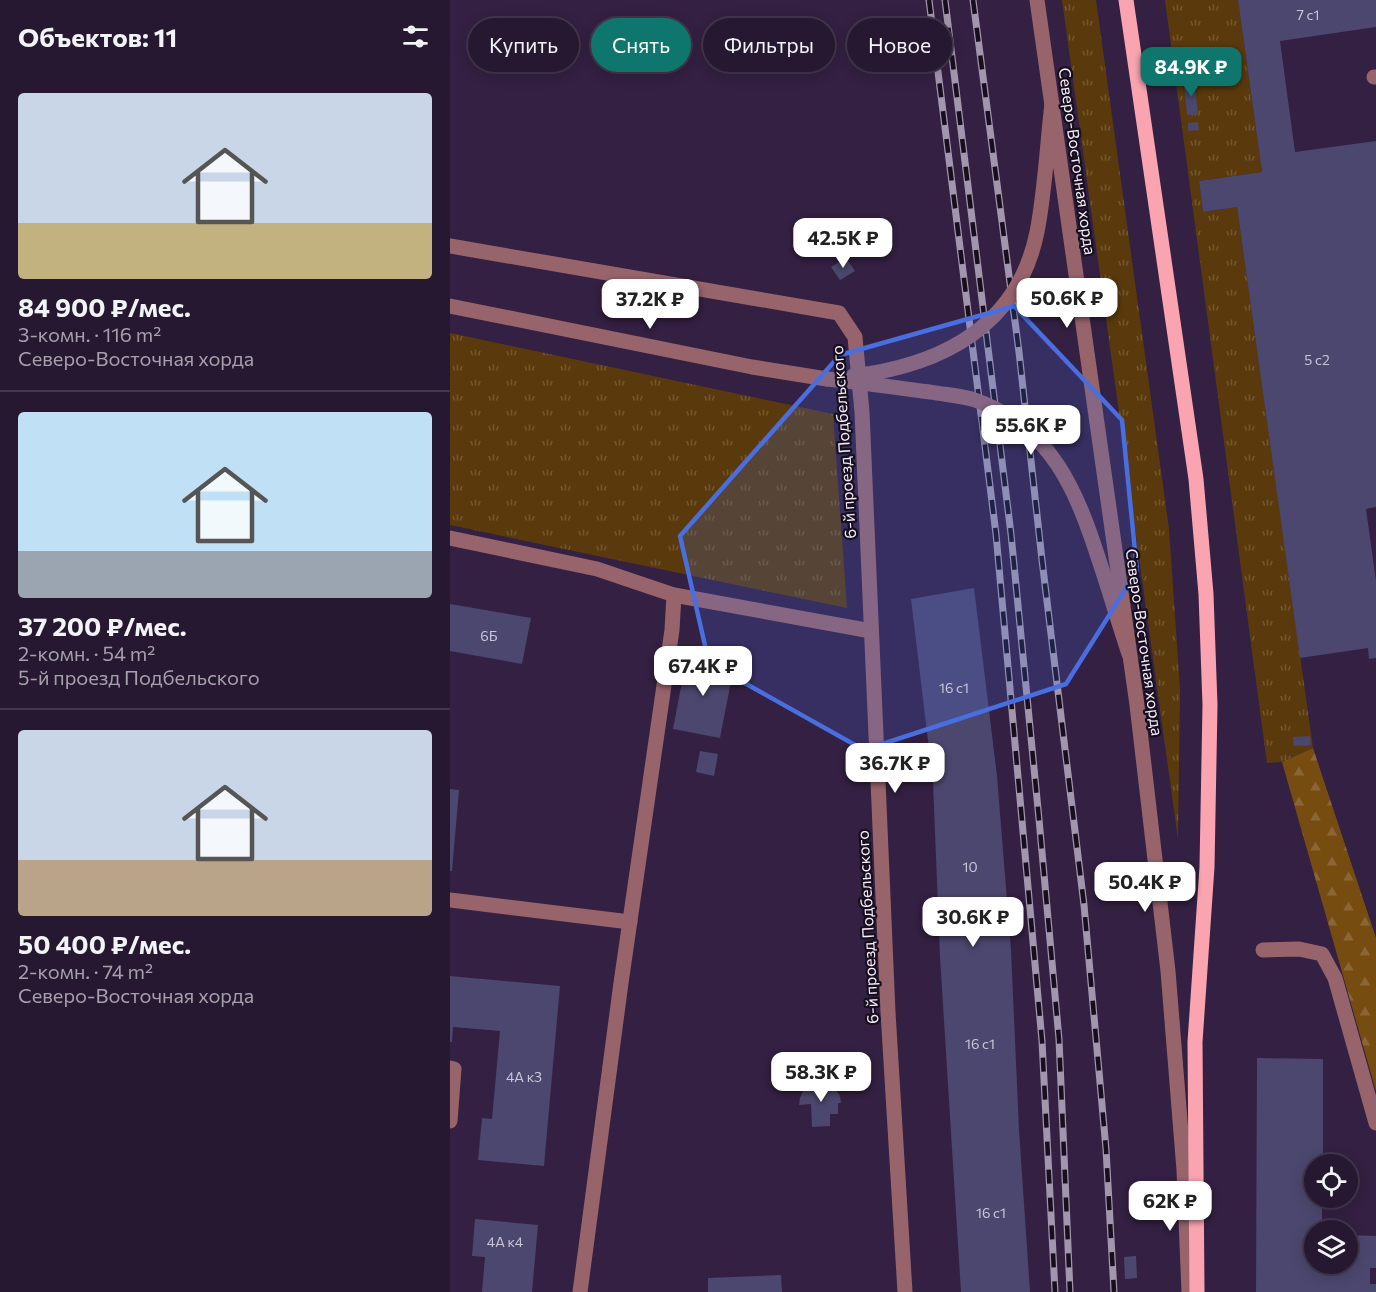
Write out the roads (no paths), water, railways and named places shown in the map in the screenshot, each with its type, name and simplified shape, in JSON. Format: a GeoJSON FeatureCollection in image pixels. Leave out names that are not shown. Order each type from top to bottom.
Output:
{"type":"FeatureCollection","features":[{"type":"Feature","properties":{"kind":"main road"},"geometry":{"type":"LineString","coordinates":[[1126,0],[1194,468],[1206,594],[1210,717],[1207,867],[1195,1042],[1197,1292]]}},
{"type":"Feature","properties":{"kind":"street","name":"Северо-Восточная хорда"},"geometry":{"type":"LineString","coordinates":[[1037,0],[1129,654],[1168,971],[1184,1170],[1189,1292]]}},
{"type":"Feature","properties":{"kind":"street"},"geometry":{"type":"LineString","coordinates":[[827,379],[871,374],[932,358],[966,340],[984,327],[997,313],[1022,275],[1031,254],[1037,231],[1052,104]]}},
{"type":"Feature","properties":{"kind":"street","name":"6-й проезд Подбельского"},"geometry":{"type":"LineString","coordinates":[[450,246],[838,313],[855,337],[862,412],[888,1012],[905,1292]]}},
{"type":"Feature","properties":{"kind":"street"},"geometry":{"type":"LineString","coordinates":[[450,306],[752,367],[960,396],[994,409],[1032,433],[1046,448],[1074,491],[1129,654]]}},
{"type":"Feature","properties":{"kind":"street"},"geometry":{"type":"LineString","coordinates":[[450,538],[597,569],[674,595],[871,631]]}},
{"type":"Feature","properties":{"kind":"street"},"geometry":{"type":"LineString","coordinates":[[580,1292],[672,630],[674,595]]}},
{"type":"Feature","properties":{"kind":"street"},"geometry":{"type":"LineString","coordinates":[[450,900],[630,922]]}},
{"type":"Feature","properties":{"kind":"street"},"geometry":{"type":"LineString","coordinates":[[1263,950],[1299,949],[1322,954],[1335,978],[1376,1123]]}},
{"type":"Feature","properties":{"kind":"street"},"geometry":{"type":"LineString","coordinates":[[450,1068],[454,1069],[450,1121]]}},
{"type":"Feature","properties":{"kind":"railway"},"geometry":{"type":"LineString","coordinates":[[929,0],[996,534],[1042,1041],[1055,1292]]}},
{"type":"Feature","properties":{"kind":"railway"},"geometry":{"type":"LineString","coordinates":[[945,0],[1011,534],[1039,819],[1059,1039],[1070,1292]]}},
{"type":"Feature","properties":{"kind":"railway"},"geometry":{"type":"LineString","coordinates":[[973,0],[1019,352],[1084,905],[1106,1149],[1114,1292]]}}]}
